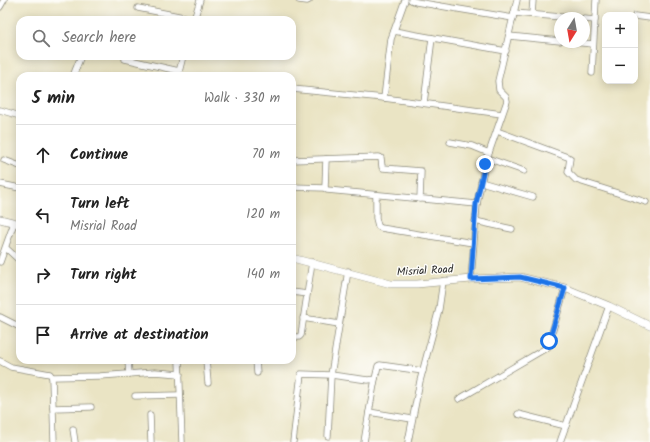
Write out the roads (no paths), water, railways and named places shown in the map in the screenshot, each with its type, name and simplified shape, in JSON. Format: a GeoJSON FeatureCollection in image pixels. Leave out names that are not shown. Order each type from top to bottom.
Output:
{"type":"FeatureCollection","features":[{"type":"Feature","properties":{"kind":"main road"},"geometry":{"type":"LineString","coordinates":[[0,219],[16,224]]}},
{"type":"Feature","properties":{"kind":"main road","name":"Misrial Road"},"geometry":{"type":"LineString","coordinates":[[296,259],[348,271],[391,284],[417,284],[471,279],[520,277],[565,288],[650,326]]}},
{"type":"Feature","properties":{"kind":"street"},"geometry":{"type":"LineString","coordinates":[[0,7],[4,0]]}},
{"type":"Feature","properties":{"kind":"street"},"geometry":{"type":"LineString","coordinates":[[195,16],[200,0]]}},
{"type":"Feature","properties":{"kind":"street"},"geometry":{"type":"LineString","coordinates":[[299,0],[309,0]]}},
{"type":"Feature","properties":{"kind":"street"},"geometry":{"type":"LineString","coordinates":[[384,98],[391,39],[405,0]]}},
{"type":"Feature","properties":{"kind":"street"},"geometry":{"type":"LineString","coordinates":[[411,0],[416,2],[513,15],[532,14],[554,16]]}},
{"type":"Feature","properties":{"kind":"street"},"geometry":{"type":"LineString","coordinates":[[471,279],[476,204],[488,155],[507,99],[499,90],[498,82],[516,0]]}},
{"type":"Feature","properties":{"kind":"street"},"geometry":{"type":"LineString","coordinates":[[532,14],[533,0]]}},
{"type":"Feature","properties":{"kind":"street"},"geometry":{"type":"LineString","coordinates":[[592,72],[596,0]]}},
{"type":"Feature","properties":{"kind":"street"},"geometry":{"type":"LineString","coordinates":[[138,8],[179,16]]}},
{"type":"Feature","properties":{"kind":"street"},"geometry":{"type":"LineString","coordinates":[[638,16],[650,18]]}},
{"type":"Feature","properties":{"kind":"street"},"geometry":{"type":"LineString","coordinates":[[590,20],[594,20]]}},
{"type":"Feature","properties":{"kind":"street"},"geometry":{"type":"LineString","coordinates":[[394,31],[506,51]]}},
{"type":"Feature","properties":{"kind":"street"},"geometry":{"type":"LineString","coordinates":[[509,36],[554,40]]}},
{"type":"Feature","properties":{"kind":"street"},"geometry":{"type":"LineString","coordinates":[[424,103],[432,38]]}},
{"type":"Feature","properties":{"kind":"street"},"geometry":{"type":"LineString","coordinates":[[75,72],[79,60]]}},
{"type":"Feature","properties":{"kind":"street"},"geometry":{"type":"LineString","coordinates":[[129,60],[174,72]]}},
{"type":"Feature","properties":{"kind":"street"},"geometry":{"type":"LineString","coordinates":[[178,72],[182,60]]}},
{"type":"Feature","properties":{"kind":"street"},"geometry":{"type":"LineString","coordinates":[[296,89],[384,98],[502,114]]}},
{"type":"Feature","properties":{"kind":"street"},"geometry":{"type":"LineString","coordinates":[[0,110],[16,115]]}},
{"type":"Feature","properties":{"kind":"street"},"geometry":{"type":"LineString","coordinates":[[497,131],[570,158],[568,172],[576,180],[646,202]]}},
{"type":"Feature","properties":{"kind":"street"},"geometry":{"type":"LineString","coordinates":[[450,142],[472,146],[524,171]]}},
{"type":"Feature","properties":{"kind":"street"},"geometry":{"type":"LineString","coordinates":[[296,160],[379,157],[383,168],[421,171],[420,199]]}},
{"type":"Feature","properties":{"kind":"street"},"geometry":{"type":"LineString","coordinates":[[325,188],[326,159]]}},
{"type":"Feature","properties":{"kind":"street"},"geometry":{"type":"LineString","coordinates":[[4,160],[16,164]]}},
{"type":"Feature","properties":{"kind":"street"},"geometry":{"type":"LineString","coordinates":[[481,182],[533,197]]}},
{"type":"Feature","properties":{"kind":"street"},"geometry":{"type":"LineString","coordinates":[[0,184],[16,187]]}},
{"type":"Feature","properties":{"kind":"street"},"geometry":{"type":"LineString","coordinates":[[296,187],[325,188],[327,190],[376,196],[476,204]]}},
{"type":"Feature","properties":{"kind":"street"},"geometry":{"type":"LineString","coordinates":[[376,196],[376,218],[378,226],[381,228],[473,243]]}},
{"type":"Feature","properties":{"kind":"street"},"geometry":{"type":"LineString","coordinates":[[475,221],[512,229]]}},
{"type":"Feature","properties":{"kind":"street"},"geometry":{"type":"LineString","coordinates":[[0,262],[16,226]]}},
{"type":"Feature","properties":{"kind":"street"},"geometry":{"type":"LineString","coordinates":[[6,248],[16,257]]}},
{"type":"Feature","properties":{"kind":"street"},"geometry":{"type":"LineString","coordinates":[[296,336],[300,336],[312,262]]}},
{"type":"Feature","properties":{"kind":"street"},"geometry":{"type":"LineString","coordinates":[[328,436],[331,375],[348,271]]}},
{"type":"Feature","properties":{"kind":"street"},"geometry":{"type":"LineString","coordinates":[[408,442],[423,371],[439,309],[443,281]]}},
{"type":"Feature","properties":{"kind":"street"},"geometry":{"type":"LineString","coordinates":[[459,399],[548,347],[565,288]]}},
{"type":"Feature","properties":{"kind":"street"},"geometry":{"type":"LineString","coordinates":[[296,293],[307,294]]}},
{"type":"Feature","properties":{"kind":"street"},"geometry":{"type":"LineString","coordinates":[[560,442],[608,306]]}},
{"type":"Feature","properties":{"kind":"street"},"geometry":{"type":"LineString","coordinates":[[0,317],[16,325]]}},
{"type":"Feature","properties":{"kind":"street"},"geometry":{"type":"LineString","coordinates":[[303,318],[339,324]]}},
{"type":"Feature","properties":{"kind":"street"},"geometry":{"type":"LineString","coordinates":[[0,361],[11,366],[50,374],[52,377],[155,372],[180,374]]}},
{"type":"Feature","properties":{"kind":"street"},"geometry":{"type":"LineString","coordinates":[[128,364],[129,374]]}},
{"type":"Feature","properties":{"kind":"street"},"geometry":{"type":"LineString","coordinates":[[179,364],[182,442]]}},
{"type":"Feature","properties":{"kind":"street"},"geometry":{"type":"LineString","coordinates":[[206,364],[208,383]]}},
{"type":"Feature","properties":{"kind":"street"},"geometry":{"type":"LineString","coordinates":[[256,364],[257,372]]}},
{"type":"Feature","properties":{"kind":"street"},"geometry":{"type":"LineString","coordinates":[[364,442],[378,366],[382,365],[423,371]]}},
{"type":"Feature","properties":{"kind":"street"},"geometry":{"type":"LineString","coordinates":[[293,442],[301,374],[331,375],[368,380],[375,379]]}},
{"type":"Feature","properties":{"kind":"street"},"geometry":{"type":"LineString","coordinates":[[52,377],[54,442]]}},
{"type":"Feature","properties":{"kind":"street"},"geometry":{"type":"LineString","coordinates":[[135,396],[180,395]]}},
{"type":"Feature","properties":{"kind":"street"},"geometry":{"type":"LineString","coordinates":[[53,408],[91,407]]}},
{"type":"Feature","properties":{"kind":"street"},"geometry":{"type":"LineString","coordinates":[[369,412],[412,419]]}},
{"type":"Feature","properties":{"kind":"street"},"geometry":{"type":"LineString","coordinates":[[150,414],[151,442]]}},
{"type":"Feature","properties":{"kind":"street"},"geometry":{"type":"LineString","coordinates":[[518,414],[566,426]]}},
{"type":"Feature","properties":{"kind":"street"},"geometry":{"type":"LineString","coordinates":[[73,429],[75,442]]}}]}
